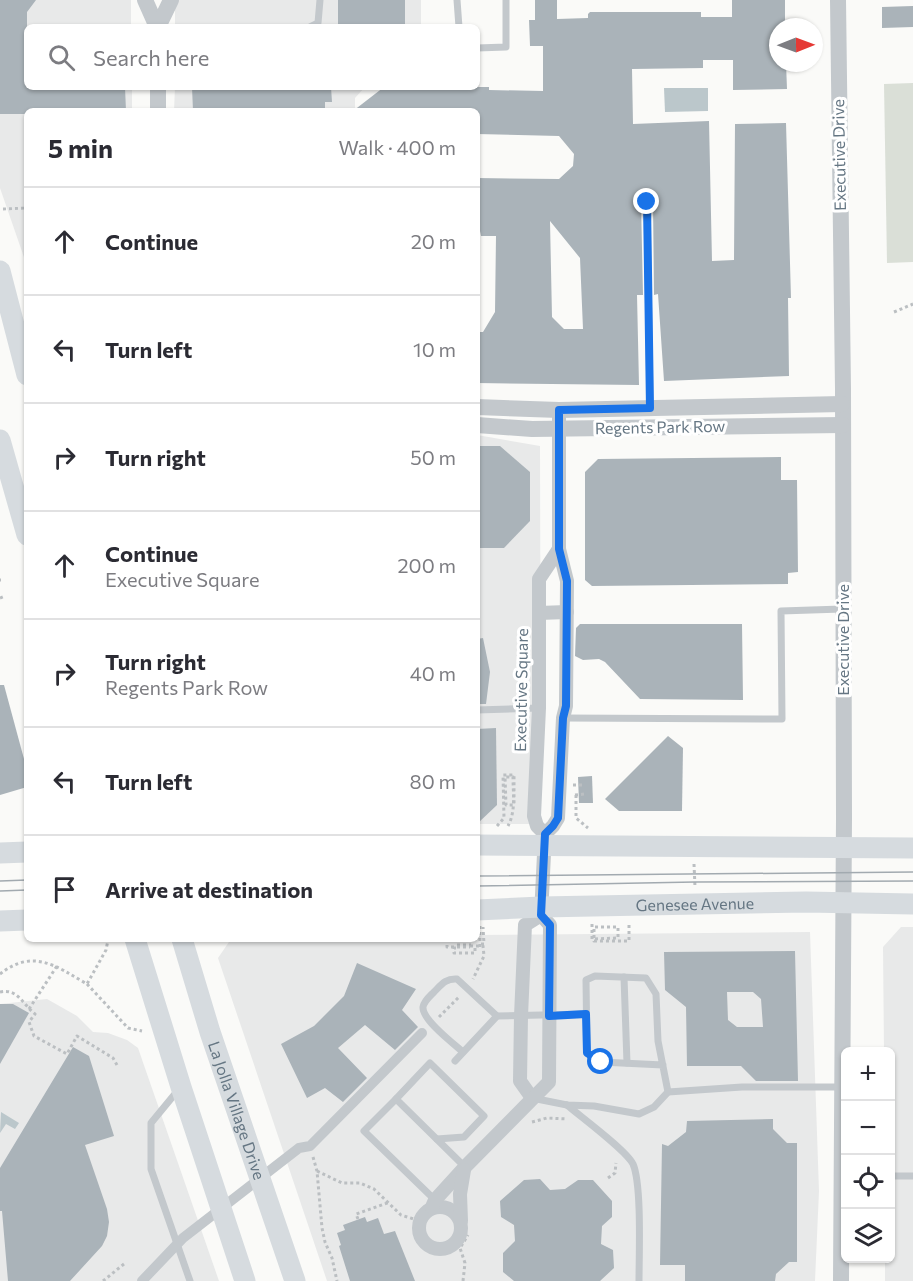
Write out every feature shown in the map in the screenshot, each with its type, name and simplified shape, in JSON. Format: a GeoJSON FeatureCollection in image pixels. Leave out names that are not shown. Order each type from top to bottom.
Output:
{"type":"FeatureCollection","features":[{"type":"Feature","properties":{"kind":"main road"},"geometry":{"type":"LineString","coordinates":[[0,271],[20,319],[24,351]]}},
{"type":"Feature","properties":{"kind":"main road"},"geometry":{"type":"LineString","coordinates":[[0,440],[24,524]]}},
{"type":"Feature","properties":{"kind":"main road"},"geometry":{"type":"LineString","coordinates":[[480,845],[545,840],[913,848]]}},
{"type":"Feature","properties":{"kind":"main road"},"geometry":{"type":"LineString","coordinates":[[0,853],[24,852]]}},
{"type":"Feature","properties":{"kind":"main road","name":"Genesee Avenue"},"geometry":{"type":"LineString","coordinates":[[480,919],[541,911],[843,903],[913,904]]}},
{"type":"Feature","properties":{"kind":"main road"},"geometry":{"type":"LineString","coordinates":[[0,921],[24,920]]}},
{"type":"Feature","properties":{"kind":"main road"},"geometry":{"type":"LineString","coordinates":[[136,942],[245,1281]]}},
{"type":"Feature","properties":{"kind":"main road","name":"La Jolla Village Drive"},"geometry":{"type":"LineString","coordinates":[[183,942],[210,1032],[295,1281]]}},
{"type":"Feature","properties":{"kind":"street"},"geometry":{"type":"LineString","coordinates":[[145,0],[156,24]]}},
{"type":"Feature","properties":{"kind":"street"},"geometry":{"type":"LineString","coordinates":[[159,24],[171,0]]}},
{"type":"Feature","properties":{"kind":"street","name":"Executive Drive"},"geometry":{"type":"LineString","coordinates":[[838,0],[843,404],[841,1047]]}},
{"type":"Feature","properties":{"kind":"street"},"geometry":{"type":"LineString","coordinates":[[158,90],[158,108]]}},
{"type":"Feature","properties":{"kind":"street","name":"Regents Park Row"},"geometry":{"type":"LineString","coordinates":[[480,407],[559,410],[843,404]]}},
{"type":"Feature","properties":{"kind":"street","name":"Executive Square"},"geometry":{"type":"LineString","coordinates":[[541,911],[545,840],[558,818],[565,712],[567,581],[559,549],[559,410]]}},
{"type":"Feature","properties":{"kind":"street","name":"Regents Park Row"},"geometry":{"type":"LineString","coordinates":[[480,425],[559,428],[843,425]]}},
{"type":"Feature","properties":{"kind":"street","name":"Executive Square"},"geometry":{"type":"LineString","coordinates":[[545,840],[534,816],[539,708],[539,579],[559,549]]}},
{"type":"Feature","properties":{"kind":"street"},"geometry":{"type":"LineString","coordinates":[[539,613],[567,612]]}},
{"type":"Feature","properties":{"kind":"street"},"geometry":{"type":"LineString","coordinates":[[539,708],[565,712]]}},
{"type":"Feature","properties":{"kind":"street"},"geometry":{"type":"LineString","coordinates":[[465,1167],[460,1194],[466,1226],[459,1239],[451,1246],[436,1249],[424,1241],[419,1230],[420,1221],[426,1212],[465,1167],[549,1082],[550,925],[541,911],[525,925],[520,1081],[532,1098]]}},
{"type":"Feature","properties":{"kind":"street"},"geometry":{"type":"LineString","coordinates":[[142,1281],[183,1238],[307,1146],[422,1033]]}},
{"type":"Feature","properties":{"kind":"street","name":"Executive Drive"},"geometry":{"type":"LineString","coordinates":[[841,1101],[843,1155]]}},
{"type":"Feature","properties":{"kind":"street"},"geometry":{"type":"LineString","coordinates":[[434,1204],[447,1207],[455,1212],[466,1226]]}},
{"type":"Feature","properties":{"kind":"street","name":"Executive Drive"},"geometry":{"type":"LineString","coordinates":[[841,1281],[842,1209]]}},
{"type":"Feature","properties":{"kind":"lane"},"geometry":{"type":"LineString","coordinates":[[316,24],[318,23],[320,0]]}},
{"type":"Feature","properties":{"kind":"lane"},"geometry":{"type":"LineString","coordinates":[[457,0],[459,24]]}},
{"type":"Feature","properties":{"kind":"lane"},"geometry":{"type":"LineString","coordinates":[[480,48],[506,47],[506,0]]}},
{"type":"Feature","properties":{"kind":"lane"},"geometry":{"type":"LineString","coordinates":[[647,202],[650,408]]}},
{"type":"Feature","properties":{"kind":"lane"},"geometry":{"type":"LineString","coordinates":[[565,712],[782,719],[781,611],[842,609]]}},
{"type":"Feature","properties":{"kind":"lane"},"geometry":{"type":"LineString","coordinates":[[480,710],[539,708]]}},
{"type":"Feature","properties":{"kind":"lane"},"geometry":{"type":"LineString","coordinates":[[663,1065],[601,1062],[587,1053],[586,980],[595,976],[646,978],[656,994],[658,1041],[663,1065],[668,1092]]}},
{"type":"Feature","properties":{"kind":"lane"},"geometry":{"type":"LineString","coordinates":[[624,977],[627,1063]]}},
{"type":"Feature","properties":{"kind":"lane"},"geometry":{"type":"LineString","coordinates":[[463,1052],[426,1018],[423,1006],[426,1000],[450,978],[457,979],[497,1016],[586,1014]]}},
{"type":"Feature","properties":{"kind":"lane"},"geometry":{"type":"LineString","coordinates":[[454,1061],[497,1016]]}},
{"type":"Feature","properties":{"kind":"lane"},"geometry":{"type":"LineString","coordinates":[[434,1204],[364,1131],[430,1063],[484,1116],[464,1137],[437,1139]]}},
{"type":"Feature","properties":{"kind":"lane"},"geometry":{"type":"LineString","coordinates":[[181,1087],[151,1122],[151,1168],[190,1281]]}},
{"type":"Feature","properties":{"kind":"lane"},"geometry":{"type":"LineString","coordinates":[[532,1098],[567,1106],[594,1106],[639,1114],[654,1107],[668,1092],[742,1087],[841,1087]]}},
{"type":"Feature","properties":{"kind":"lane"},"geometry":{"type":"LineString","coordinates":[[396,1099],[465,1167]]}},
{"type":"Feature","properties":{"kind":"lane"},"geometry":{"type":"LineString","coordinates":[[567,1106],[633,1163],[638,1184],[639,1281]]}},
{"type":"Feature","properties":{"kind":"lane"},"geometry":{"type":"LineString","coordinates":[[895,1176],[913,1176]]}},
{"type":"Feature","properties":{"kind":"path"},"geometry":{"type":"LineString","coordinates":[[3,209],[24,208]]}},
{"type":"Feature","properties":{"kind":"path"},"geometry":{"type":"LineString","coordinates":[[894,312],[913,304]]}},
{"type":"Feature","properties":{"kind":"path"},"geometry":{"type":"LineString","coordinates":[[0,598],[5,596]]}},
{"type":"Feature","properties":{"kind":"path"},"geometry":{"type":"LineString","coordinates":[[504,806],[503,775],[514,775],[514,805],[506,805],[506,777],[513,777],[513,787],[513,797],[513,807],[513,815],[507,826]]}},
{"type":"Feature","properties":{"kind":"path"},"geometry":{"type":"LineString","coordinates":[[575,779],[576,818],[590,830]]}},
{"type":"Feature","properties":{"kind":"path"},"geometry":{"type":"LineString","coordinates":[[569,786],[585,785],[576,786]]}},
{"type":"Feature","properties":{"kind":"path"},"geometry":{"type":"LineString","coordinates":[[569,795],[585,794],[576,796]]}},
{"type":"Feature","properties":{"kind":"path"},"geometry":{"type":"LineString","coordinates":[[470,942],[472,946],[475,953],[454,953],[454,948],[472,946],[484,944],[480,919]]}},
{"type":"Feature","properties":{"kind":"path"},"geometry":{"type":"LineString","coordinates":[[592,921],[592,939],[598,938],[618,938],[618,927],[594,927],[594,941],[620,941]]}},
{"type":"Feature","properties":{"kind":"path"},"geometry":{"type":"LineString","coordinates":[[87,984],[106,950],[108,942]]}},
{"type":"Feature","properties":{"kind":"path"},"geometry":{"type":"LineString","coordinates":[[447,942],[447,947],[472,946]]}},
{"type":"Feature","properties":{"kind":"path"},"geometry":{"type":"LineString","coordinates":[[457,942],[457,945],[472,946]]}},
{"type":"Feature","properties":{"kind":"path"},"geometry":{"type":"LineString","coordinates":[[456,947],[457,942]]}},
{"type":"Feature","properties":{"kind":"path"},"geometry":{"type":"LineString","coordinates":[[458,942],[459,946],[470,946],[469,942]]}},
{"type":"Feature","properties":{"kind":"path"},"geometry":{"type":"LineString","coordinates":[[0,974],[15,963],[24,961],[34,960],[57,966],[87,984],[128,1028],[142,1031]]}},
{"type":"Feature","properties":{"kind":"path"},"geometry":{"type":"LineString","coordinates":[[29,1009],[57,966]]}},
{"type":"Feature","properties":{"kind":"path"},"geometry":{"type":"LineString","coordinates":[[0,992],[17,994],[35,1014],[29,1022],[34,1036],[67,1054],[77,1036],[112,1058],[117,1065]]}},
{"type":"Feature","properties":{"kind":"path"},"geometry":{"type":"LineString","coordinates":[[531,1123],[537,1119],[547,1118],[566,1119],[573,1122]]}},
{"type":"Feature","properties":{"kind":"path"},"geometry":{"type":"LineString","coordinates":[[307,1146],[317,1171],[322,1228],[337,1281]]}},
{"type":"Feature","properties":{"kind":"path"},"geometry":{"type":"LineString","coordinates":[[608,1178],[617,1168],[613,1159]]}},
{"type":"Feature","properties":{"kind":"path"},"geometry":{"type":"LineString","coordinates":[[317,1171],[342,1183],[360,1183],[374,1189],[401,1215],[420,1221]]}},
{"type":"Feature","properties":{"kind":"path"},"geometry":{"type":"LineString","coordinates":[[358,1220],[356,1214],[390,1202]]}},
{"type":"Feature","properties":{"kind":"path"},"geometry":{"type":"LineString","coordinates":[[463,1281],[465,1263],[460,1248],[466,1226]]}},
{"type":"Feature","properties":{"kind":"path"},"geometry":{"type":"LineString","coordinates":[[103,1281],[124,1264]]}},
{"type":"Feature","properties":{"kind":"shaded area"},"geometry":{"type":"Polygon","coordinates":[[[0,0],[131,0],[131,24],[24,24],[24,90],[132,90],[132,108],[24,108],[24,257],[0,188],[0,0]]]}},
{"type":"Feature","properties":{"kind":"shaded area"},"geometry":{"type":"Polygon","coordinates":[[[175,0],[421,0],[421,24],[175,24],[175,0]]]}},
{"type":"Feature","properties":{"kind":"shaded area"},"geometry":{"type":"Polygon","coordinates":[[[913,83],[913,262],[887,263],[884,84],[913,83]]]}},
{"type":"Feature","properties":{"kind":"shaded area"},"geometry":{"type":"Polygon","coordinates":[[[664,88],[708,88],[708,111],[665,112],[664,88]]]}},
{"type":"Feature","properties":{"kind":"shaded area"},"geometry":{"type":"Polygon","coordinates":[[[175,90],[362,90],[355,98],[355,108],[174,108],[175,90]]]}},
{"type":"Feature","properties":{"kind":"shaded area"},"geometry":{"type":"Polygon","coordinates":[[[480,436],[540,446],[541,824],[480,824],[480,436]]]}},
{"type":"Feature","properties":{"kind":"shaded area"},"geometry":{"type":"Polygon","coordinates":[[[901,927],[913,927],[913,1281],[885,1281],[885,1263],[895,1263],[895,1047],[884,1047],[883,947],[901,927]]]}},
{"type":"Feature","properties":{"kind":"shaded area"},"geometry":{"type":"Polygon","coordinates":[[[810,932],[819,1191],[815,1281],[327,1281],[218,958],[229,942],[480,942],[480,935],[810,932]]]}},
{"type":"Feature","properties":{"kind":"shaded area"},"geometry":{"type":"Polygon","coordinates":[[[47,999],[77,1016],[93,1032],[108,1033],[127,1040],[138,1048],[219,1281],[0,1281],[0,1004],[47,999]]]}},
{"type":"Feature","properties":{"kind":"shaded area"},"geometry":{"type":"Polygon","coordinates":[[[1,1112],[19,1123],[15,1129],[6,1124],[0,1133],[1,1112]]]}},
{"type":"Feature","properties":{"kind":"building"},"geometry":{"type":"Polygon","coordinates":[[[0,0],[36,0],[27,12],[27,24],[24,24],[24,90],[125,90],[126,108],[24,108],[24,114],[0,114],[0,0]]]}},
{"type":"Feature","properties":{"kind":"building"},"geometry":{"type":"Polygon","coordinates":[[[338,0],[405,0],[405,24],[338,24],[338,0]]]}},
{"type":"Feature","properties":{"kind":"building"},"geometry":{"type":"Polygon","coordinates":[[[535,0],[557,0],[557,19],[588,18],[590,12],[701,12],[701,17],[732,17],[732,0],[785,0],[785,18],[769,18],[769,72],[786,72],[787,89],[733,90],[733,60],[703,60],[703,68],[632,69],[633,124],[709,121],[712,261],[734,260],[735,124],[786,123],[791,298],[788,298],[789,376],[664,381],[658,294],[654,295],[653,202],[650,197],[646,196],[641,202],[643,295],[637,295],[639,385],[480,383],[480,332],[483,332],[495,312],[496,236],[481,236],[480,178],[559,179],[573,166],[574,154],[559,136],[480,134],[480,108],[357,108],[380,90],[480,90],[480,87],[489,87],[489,90],[543,91],[543,46],[530,46],[529,20],[535,20],[535,0]],[[550,221],[552,317],[564,329],[583,329],[580,258],[550,221]]]}},
{"type":"Feature","properties":{"kind":"building"},"geometry":{"type":"Polygon","coordinates":[[[913,6],[913,27],[882,28],[882,7],[913,6]]]}},
{"type":"Feature","properties":{"kind":"building"},"geometry":{"type":"Polygon","coordinates":[[[192,90],[331,90],[332,102],[325,102],[325,108],[193,108],[192,90]]]}},
{"type":"Feature","properties":{"kind":"building"},"geometry":{"type":"Polygon","coordinates":[[[480,446],[500,446],[530,472],[530,521],[504,548],[480,548],[480,446]]]}},
{"type":"Feature","properties":{"kind":"building"},"geometry":{"type":"Polygon","coordinates":[[[781,457],[781,480],[797,480],[798,572],[788,573],[788,584],[592,586],[585,580],[585,472],[598,459],[781,457]]]}},
{"type":"Feature","properties":{"kind":"building"},"geometry":{"type":"Polygon","coordinates":[[[580,624],[742,624],[743,700],[640,699],[605,662],[599,659],[583,660],[575,656],[576,628],[580,624]]]}},
{"type":"Feature","properties":{"kind":"building"},"geometry":{"type":"Polygon","coordinates":[[[480,638],[483,638],[490,672],[486,704],[480,704],[480,638]]]}},
{"type":"Feature","properties":{"kind":"building"},"geometry":{"type":"Polygon","coordinates":[[[0,685],[4,685],[24,759],[24,788],[0,795],[0,685]]]}},
{"type":"Feature","properties":{"kind":"building"},"geometry":{"type":"Polygon","coordinates":[[[496,728],[497,805],[480,821],[480,729],[496,728]]]}},
{"type":"Feature","properties":{"kind":"building"},"geometry":{"type":"Polygon","coordinates":[[[668,736],[683,748],[682,811],[619,811],[605,799],[668,736]]]}},
{"type":"Feature","properties":{"kind":"building"},"geometry":{"type":"Polygon","coordinates":[[[592,776],[593,803],[579,803],[578,777],[592,776]]]}},
{"type":"Feature","properties":{"kind":"building"},"geometry":{"type":"Polygon","coordinates":[[[795,951],[798,1081],[756,1081],[741,1066],[687,1066],[686,1007],[665,990],[664,952],[795,951]],[[727,992],[728,1020],[737,1027],[763,1027],[761,999],[753,992],[727,992]]]}},
{"type":"Feature","properties":{"kind":"building"},"geometry":{"type":"Polygon","coordinates":[[[357,963],[416,989],[402,1010],[418,1027],[395,1050],[365,1025],[338,1048],[367,1078],[343,1102],[325,1088],[307,1098],[281,1044],[314,1026],[344,996],[357,963]]]}},
{"type":"Feature","properties":{"kind":"building"},"geometry":{"type":"Polygon","coordinates":[[[0,1004],[13,1004],[29,1013],[0,1064],[0,1004]]]}},
{"type":"Feature","properties":{"kind":"building"},"geometry":{"type":"Polygon","coordinates":[[[73,1047],[89,1056],[114,1136],[85,1145],[107,1209],[109,1222],[107,1236],[102,1246],[70,1281],[8,1281],[2,1211],[0,1211],[0,1168],[73,1047]]]}},
{"type":"Feature","properties":{"kind":"building"},"geometry":{"type":"Polygon","coordinates":[[[773,1119],[773,1129],[787,1143],[797,1143],[797,1262],[789,1262],[776,1274],[775,1281],[685,1281],[685,1265],[660,1265],[662,1144],[668,1146],[686,1132],[687,1121],[773,1119]]]}},
{"type":"Feature","properties":{"kind":"building"},"geometry":{"type":"Polygon","coordinates":[[[540,1179],[550,1190],[565,1189],[578,1180],[593,1180],[612,1201],[612,1217],[602,1226],[601,1244],[613,1250],[614,1268],[600,1281],[514,1281],[503,1272],[503,1253],[515,1241],[514,1225],[501,1217],[500,1201],[524,1180],[540,1179]]]}},
{"type":"Feature","properties":{"kind":"building"},"geometry":{"type":"Polygon","coordinates":[[[365,1217],[367,1222],[378,1218],[384,1234],[395,1231],[415,1281],[350,1281],[337,1233],[345,1230],[343,1225],[365,1217]]]}},
{"type":"Feature","properties":{"kind":"tram line"},"geometry":{"type":"LineString","coordinates":[[480,876],[913,872]]}},
{"type":"Feature","properties":{"kind":"tram line"},"geometry":{"type":"LineString","coordinates":[[0,881],[24,880]]}},
{"type":"Feature","properties":{"kind":"tram line"},"geometry":{"type":"LineString","coordinates":[[480,886],[913,881]]}},
{"type":"Feature","properties":{"kind":"tram line"},"geometry":{"type":"LineString","coordinates":[[0,891],[24,890]]}},
{"type":"Feature","properties":{"kind":"route"},"geometry":{"type":"LineString","coordinates":[[601,1062],[587,1053],[586,1014],[549,1016],[550,925],[541,915],[545,834],[558,818],[563,718],[566,706],[567,581],[559,549],[559,410],[650,408],[647,202]]}}]}
